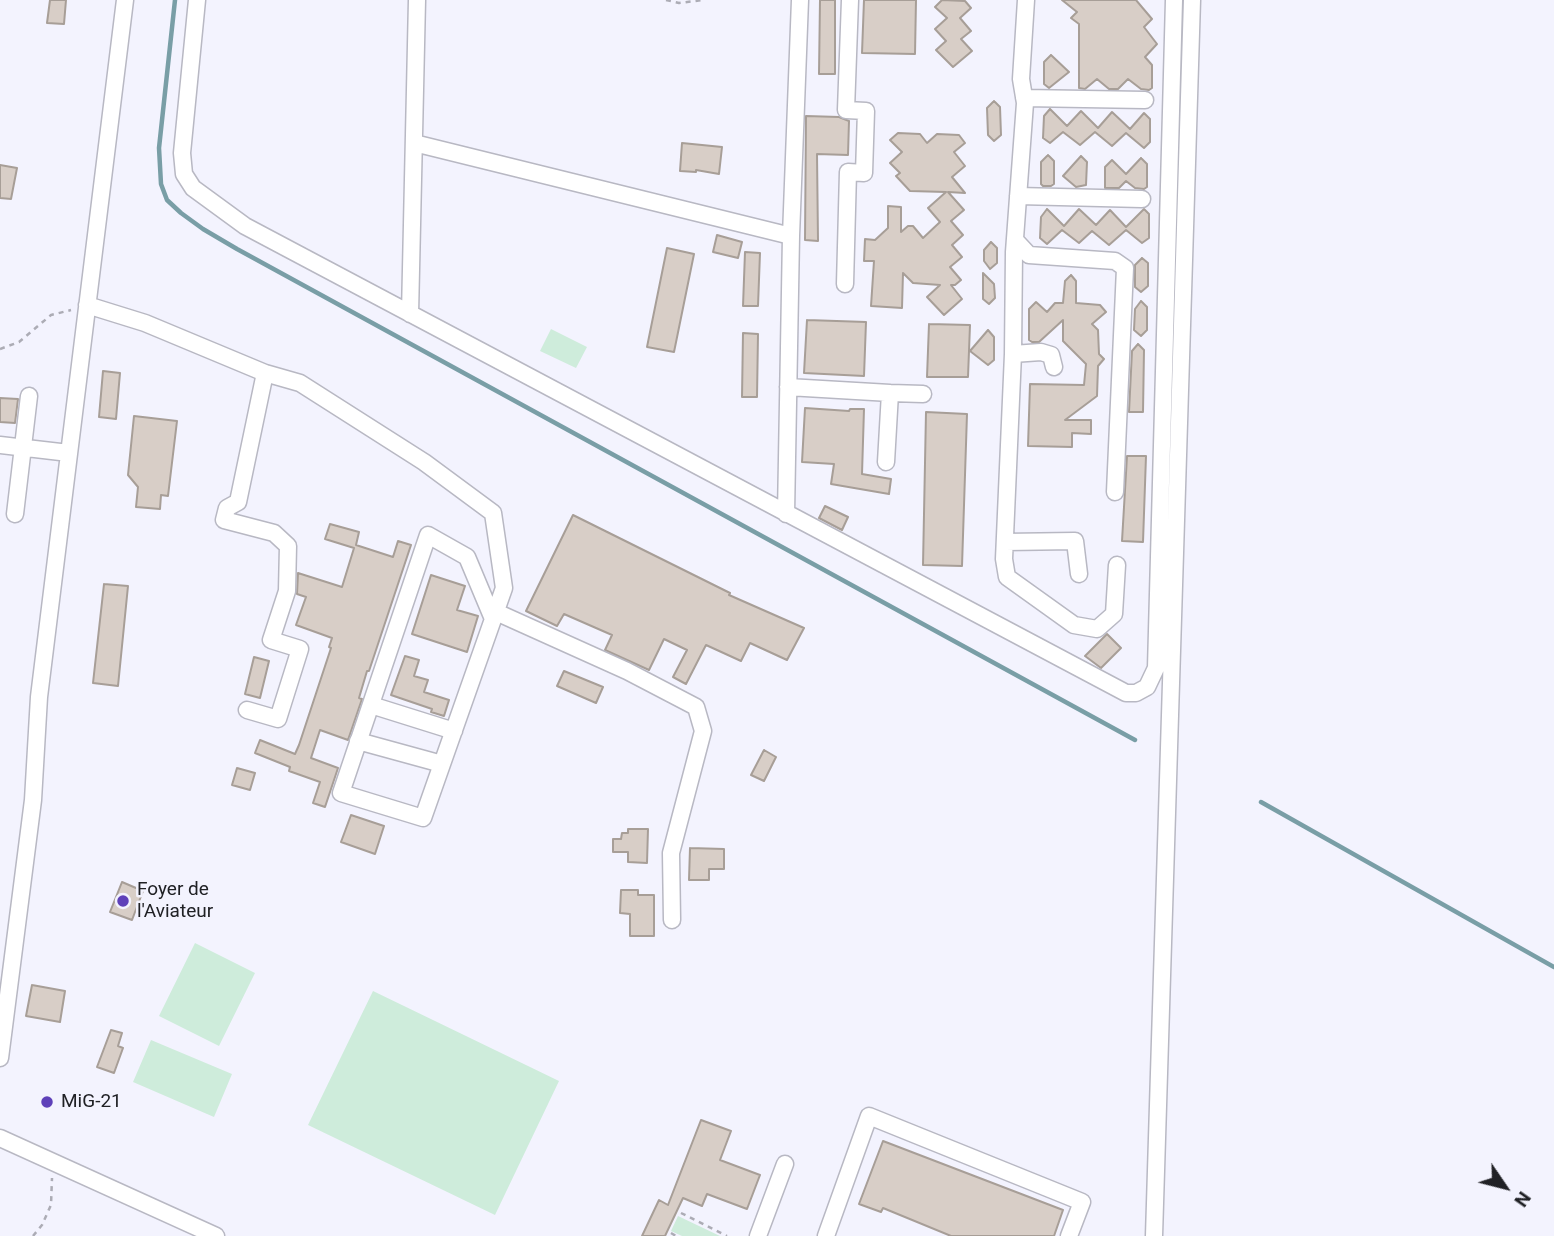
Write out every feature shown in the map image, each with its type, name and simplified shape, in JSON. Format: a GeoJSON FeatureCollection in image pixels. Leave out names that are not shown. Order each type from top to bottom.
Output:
{"type":"FeatureCollection","features":[{"type":"Feature","properties":{"kind":"street"},"geometry":{"type":"LineString","coordinates":[[0,1058],[33,800],[39,697],[124,0]]}},
{"type":"Feature","properties":{"kind":"street"},"geometry":{"type":"LineString","coordinates":[[197,0],[182,153],[184,174],[193,188],[245,226],[1126,693],[1136,693],[1147,687],[1156,668],[1174,0]]}},
{"type":"Feature","properties":{"kind":"street"},"geometry":{"type":"LineString","coordinates":[[410,314],[417,0]]}},
{"type":"Feature","properties":{"kind":"street"},"geometry":{"type":"LineString","coordinates":[[786,514],[791,236],[800,0]]}},
{"type":"Feature","properties":{"kind":"street"},"geometry":{"type":"LineString","coordinates":[[845,284],[848,172],[864,173],[866,111],[846,110],[849,0]]}},
{"type":"Feature","properties":{"kind":"street"},"geometry":{"type":"LineString","coordinates":[[1026,0],[1005,542],[1007,577],[1074,625],[1097,629],[1114,614],[1118,565]]}},
{"type":"Feature","properties":{"kind":"street"},"geometry":{"type":"LineString","coordinates":[[1154,1236],[1192,0]]}},
{"type":"Feature","properties":{"kind":"street"},"geometry":{"type":"LineString","coordinates":[[1024,97],[1145,100]]}},
{"type":"Feature","properties":{"kind":"street"},"geometry":{"type":"LineString","coordinates":[[414,142],[791,236]]}},
{"type":"Feature","properties":{"kind":"street"},"geometry":{"type":"LineString","coordinates":[[1018,196],[1142,199]]}},
{"type":"Feature","properties":{"kind":"street"},"geometry":{"type":"LineString","coordinates":[[1015,240],[1029,255],[1115,261],[1125,268],[1115,492]]}},
{"type":"Feature","properties":{"kind":"street"},"geometry":{"type":"LineString","coordinates":[[87,305],[145,323],[265,373],[300,383],[424,462],[494,513],[504,588],[494,615],[443,764],[423,818],[341,793],[428,535],[467,556],[494,615],[627,671],[696,707],[702,732],[671,853],[672,920]]}},
{"type":"Feature","properties":{"kind":"street"},"geometry":{"type":"LineString","coordinates":[[1013,354],[1041,352],[1051,355],[1054,367]]}},
{"type":"Feature","properties":{"kind":"street"},"geometry":{"type":"LineString","coordinates":[[247,710],[278,719],[300,649],[271,640],[287,592],[288,545],[274,533],[224,520],[227,508],[238,502],[265,373]]}},
{"type":"Feature","properties":{"kind":"street"},"geometry":{"type":"LineString","coordinates":[[788,387],[923,394]]}},
{"type":"Feature","properties":{"kind":"street"},"geometry":{"type":"LineString","coordinates":[[886,462],[890,393]]}},
{"type":"Feature","properties":{"kind":"street"},"geometry":{"type":"LineString","coordinates":[[15,514],[29,396]]}},
{"type":"Feature","properties":{"kind":"street"},"geometry":{"type":"LineString","coordinates":[[0,445],[69,453]]}},
{"type":"Feature","properties":{"kind":"street"},"geometry":{"type":"LineString","coordinates":[[1005,542],[1075,541],[1079,574]]}},
{"type":"Feature","properties":{"kind":"street"},"geometry":{"type":"LineString","coordinates":[[370,705],[454,731]]}},
{"type":"Feature","properties":{"kind":"street"},"geometry":{"type":"LineString","coordinates":[[358,741],[443,764]]}},
{"type":"Feature","properties":{"kind":"street"},"geometry":{"type":"LineString","coordinates":[[826,1236],[869,1116],[1082,1202],[1069,1236]]}},
{"type":"Feature","properties":{"kind":"street"},"geometry":{"type":"LineString","coordinates":[[0,1138],[215,1236]]}},
{"type":"Feature","properties":{"kind":"street"},"geometry":{"type":"LineString","coordinates":[[760,1235],[785,1164]]}},
{"type":"Feature","properties":{"kind":"path"},"geometry":{"type":"LineString","coordinates":[[666,0],[679,3],[703,0]]}},
{"type":"Feature","properties":{"kind":"path"},"geometry":{"type":"LineString","coordinates":[[0,349],[19,342],[51,315],[87,305]]}},
{"type":"Feature","properties":{"kind":"path"},"geometry":{"type":"LineString","coordinates":[[33,1236],[42,1225],[51,1205],[53,1185],[48,1160]]}},
{"type":"Feature","properties":{"kind":"path"},"geometry":{"type":"LineString","coordinates":[[681,1213],[727,1236]]}},
{"type":"Feature","properties":{"kind":"path"},"geometry":{"type":"LineString","coordinates":[[671,1233],[676,1236]]}},
{"type":"Feature","properties":{"kind":"green space"},"geometry":{"type":"Polygon","coordinates":[[[551,329],[587,347],[576,368],[540,351],[551,329]]]}},
{"type":"Feature","properties":{"kind":"green space"},"geometry":{"type":"Polygon","coordinates":[[[195,943],[255,973],[219,1046],[159,1016],[195,943]]]}},
{"type":"Feature","properties":{"kind":"green space"},"geometry":{"type":"Polygon","coordinates":[[[373,991],[559,1081],[495,1215],[308,1125],[373,991]]]}},
{"type":"Feature","properties":{"kind":"green space"},"geometry":{"type":"Polygon","coordinates":[[[151,1040],[232,1074],[214,1117],[133,1082],[151,1040]]]}},
{"type":"Feature","properties":{"kind":"green space"},"geometry":{"type":"Polygon","coordinates":[[[678,1216],[720,1236],[682,1236],[671,1231],[678,1216]]]}},
{"type":"Feature","properties":{"kind":"building"},"geometry":{"type":"Polygon","coordinates":[[[50,0],[66,0],[64,24],[47,23],[50,0]]]}},
{"type":"Feature","properties":{"kind":"building"},"geometry":{"type":"Polygon","coordinates":[[[820,0],[835,0],[835,74],[819,74],[820,0]]]}},
{"type":"Feature","properties":{"kind":"building"},"geometry":{"type":"Polygon","coordinates":[[[864,0],[916,0],[915,54],[862,53],[864,0]]]}},
{"type":"Feature","properties":{"kind":"building"},"geometry":{"type":"Polygon","coordinates":[[[942,0],[965,1],[971,8],[960,18],[971,31],[961,39],[972,51],[953,67],[936,50],[946,41],[935,29],[947,18],[935,7],[942,0]]]}},
{"type":"Feature","properties":{"kind":"building"},"geometry":{"type":"Polygon","coordinates":[[[1062,0],[1136,0],[1152,19],[1144,27],[1157,44],[1145,57],[1152,65],[1152,88],[1141,89],[1128,79],[1118,89],[1109,89],[1097,79],[1085,89],[1079,88],[1079,24],[1071,18],[1077,12],[1062,0]]]}},
{"type":"Feature","properties":{"kind":"building"},"geometry":{"type":"Polygon","coordinates":[[[1051,55],[1069,72],[1049,88],[1044,84],[1044,62],[1051,55]]]}},
{"type":"Feature","properties":{"kind":"building"},"geometry":{"type":"Polygon","coordinates":[[[994,101],[1000,107],[1001,135],[994,141],[988,135],[987,108],[994,101]]]}},
{"type":"Feature","properties":{"kind":"building"},"geometry":{"type":"Polygon","coordinates":[[[1050,109],[1067,126],[1081,111],[1098,128],[1112,112],[1130,129],[1144,113],[1150,119],[1150,142],[1144,148],[1126,133],[1112,146],[1095,132],[1080,145],[1063,132],[1050,143],[1043,138],[1044,116],[1050,109]]]}},
{"type":"Feature","properties":{"kind":"building"},"geometry":{"type":"Polygon","coordinates":[[[806,116],[839,117],[849,121],[848,155],[817,154],[818,241],[805,240],[806,116]]]}},
{"type":"Feature","properties":{"kind":"building"},"geometry":{"type":"Polygon","coordinates":[[[898,133],[920,134],[927,143],[937,134],[959,135],[965,143],[954,152],[965,166],[952,177],[965,193],[948,192],[964,210],[951,221],[963,235],[952,245],[962,257],[950,267],[961,280],[951,285],[962,299],[944,315],[927,297],[940,285],[913,283],[903,273],[902,308],[871,306],[874,261],[864,261],[865,239],[875,240],[888,228],[888,206],[901,207],[901,232],[908,226],[913,226],[923,238],[940,222],[928,208],[946,192],[910,191],[896,176],[900,173],[890,163],[902,152],[890,140],[898,133]]]}},
{"type":"Feature","properties":{"kind":"building"},"geometry":{"type":"Polygon","coordinates":[[[682,143],[722,147],[719,174],[696,170],[680,171],[682,143]]]}},
{"type":"Feature","properties":{"kind":"building"},"geometry":{"type":"Polygon","coordinates":[[[1048,155],[1054,161],[1054,184],[1043,186],[1041,162],[1048,155]]]}},
{"type":"Feature","properties":{"kind":"building"},"geometry":{"type":"Polygon","coordinates":[[[1081,156],[1087,162],[1086,185],[1076,187],[1063,176],[1081,156]]]}},
{"type":"Feature","properties":{"kind":"building"},"geometry":{"type":"Polygon","coordinates":[[[1141,158],[1147,164],[1147,187],[1135,188],[1126,181],[1119,188],[1105,188],[1105,167],[1112,160],[1126,174],[1141,158]]]}},
{"type":"Feature","properties":{"kind":"building"},"geometry":{"type":"Polygon","coordinates":[[[0,165],[17,168],[11,199],[0,198],[0,165]]]}},
{"type":"Feature","properties":{"kind":"building"},"geometry":{"type":"Polygon","coordinates":[[[1047,209],[1064,226],[1079,209],[1096,225],[1110,210],[1126,227],[1144,209],[1149,214],[1149,238],[1142,243],[1126,230],[1109,245],[1092,231],[1079,243],[1062,230],[1047,244],[1040,238],[1041,217],[1047,209]]]}},
{"type":"Feature","properties":{"kind":"building"},"geometry":{"type":"Polygon","coordinates":[[[717,235],[742,242],[738,258],[713,252],[717,235]]]}},
{"type":"Feature","properties":{"kind":"building"},"geometry":{"type":"Polygon","coordinates":[[[991,242],[997,248],[997,263],[990,269],[984,261],[984,250],[991,242]]]}},
{"type":"Feature","properties":{"kind":"building"},"geometry":{"type":"Polygon","coordinates":[[[667,248],[694,254],[674,352],[647,347],[667,248]]]}},
{"type":"Feature","properties":{"kind":"building"},"geometry":{"type":"Polygon","coordinates":[[[745,252],[760,253],[758,306],[743,306],[745,252]]]}},
{"type":"Feature","properties":{"kind":"building"},"geometry":{"type":"Polygon","coordinates":[[[1142,258],[1148,263],[1148,286],[1141,292],[1135,287],[1135,265],[1142,258]]]}},
{"type":"Feature","properties":{"kind":"building"},"geometry":{"type":"Polygon","coordinates":[[[983,273],[994,284],[995,298],[989,304],[983,299],[983,273]]]}},
{"type":"Feature","properties":{"kind":"building"},"geometry":{"type":"Polygon","coordinates":[[[1071,275],[1076,281],[1076,303],[1100,305],[1106,312],[1092,324],[1098,330],[1099,354],[1104,359],[1098,366],[1097,396],[1065,420],[1091,420],[1091,434],[1072,433],[1072,447],[1028,446],[1030,384],[1084,385],[1086,364],[1063,341],[1063,320],[1039,342],[1029,340],[1029,309],[1036,302],[1047,312],[1055,303],[1063,303],[1065,281],[1071,275]]]}},
{"type":"Feature","properties":{"kind":"building"},"geometry":{"type":"Polygon","coordinates":[[[1141,301],[1147,307],[1147,330],[1141,336],[1134,330],[1135,309],[1141,301]]]}},
{"type":"Feature","properties":{"kind":"building"},"geometry":{"type":"Polygon","coordinates":[[[807,320],[866,322],[864,376],[804,373],[807,320]]]}},
{"type":"Feature","properties":{"kind":"building"},"geometry":{"type":"Polygon","coordinates":[[[929,324],[970,325],[968,377],[927,377],[929,324]]]}},
{"type":"Feature","properties":{"kind":"building"},"geometry":{"type":"Polygon","coordinates":[[[988,330],[994,337],[994,360],[988,365],[970,351],[988,330]]]}},
{"type":"Feature","properties":{"kind":"building"},"geometry":{"type":"Polygon","coordinates":[[[743,333],[758,334],[757,397],[742,397],[743,333]]]}},
{"type":"Feature","properties":{"kind":"building"},"geometry":{"type":"Polygon","coordinates":[[[1138,344],[1144,350],[1143,412],[1129,412],[1132,351],[1138,344]]]}},
{"type":"Feature","properties":{"kind":"building"},"geometry":{"type":"Polygon","coordinates":[[[103,371],[120,373],[116,419],[99,417],[103,371]]]}},
{"type":"Feature","properties":{"kind":"building"},"geometry":{"type":"Polygon","coordinates":[[[0,398],[18,399],[15,423],[0,422],[0,398]]]}},
{"type":"Feature","properties":{"kind":"building"},"geometry":{"type":"Polygon","coordinates":[[[805,408],[849,411],[864,409],[862,474],[891,479],[889,494],[831,484],[834,464],[802,462],[805,408]]]}},
{"type":"Feature","properties":{"kind":"building"},"geometry":{"type":"Polygon","coordinates":[[[926,412],[967,414],[962,566],[923,565],[926,412]]]}},
{"type":"Feature","properties":{"kind":"building"},"geometry":{"type":"Polygon","coordinates":[[[134,416],[177,421],[168,496],[161,495],[160,509],[136,507],[138,487],[128,475],[134,416]]]}},
{"type":"Feature","properties":{"kind":"building"},"geometry":{"type":"Polygon","coordinates":[[[1127,456],[1146,456],[1143,542],[1122,541],[1127,456]]]}},
{"type":"Feature","properties":{"kind":"building"},"geometry":{"type":"Polygon","coordinates":[[[825,506],[848,517],[842,530],[819,518],[825,506]]]}},
{"type":"Feature","properties":{"kind":"building"},"geometry":{"type":"Polygon","coordinates":[[[573,515],[730,593],[729,595],[804,628],[787,660],[750,643],[741,661],[706,645],[686,684],[673,677],[687,650],[664,639],[649,670],[605,650],[612,635],[564,614],[557,626],[526,611],[573,515]]]}},
{"type":"Feature","properties":{"kind":"building"},"geometry":{"type":"Polygon","coordinates":[[[330,524],[359,532],[356,545],[393,557],[398,541],[411,545],[367,671],[359,698],[362,699],[348,740],[320,730],[311,758],[338,768],[325,807],[313,803],[320,782],[289,771],[290,767],[255,753],[260,740],[295,754],[331,648],[332,638],[296,625],[306,597],[297,594],[298,573],[342,587],[354,548],[325,539],[330,524]]]}},
{"type":"Feature","properties":{"kind":"building"},"geometry":{"type":"Polygon","coordinates":[[[431,575],[465,586],[457,610],[478,616],[467,652],[412,634],[431,575]]]}},
{"type":"Feature","properties":{"kind":"building"},"geometry":{"type":"Polygon","coordinates":[[[104,584],[128,586],[118,686],[93,683],[104,584]]]}},
{"type":"Feature","properties":{"kind":"building"},"geometry":{"type":"Polygon","coordinates":[[[1107,634],[1121,648],[1101,668],[1085,656],[1107,634]]]}},
{"type":"Feature","properties":{"kind":"building"},"geometry":{"type":"Polygon","coordinates":[[[405,656],[419,660],[414,676],[428,680],[424,692],[449,700],[444,716],[391,695],[405,656]]]}},
{"type":"Feature","properties":{"kind":"building"},"geometry":{"type":"Polygon","coordinates":[[[254,657],[269,661],[260,698],[245,694],[254,657]]]}},
{"type":"Feature","properties":{"kind":"building"},"geometry":{"type":"Polygon","coordinates":[[[564,671],[603,687],[596,703],[557,686],[564,671]]]}},
{"type":"Feature","properties":{"kind":"building"},"geometry":{"type":"Polygon","coordinates":[[[764,750],[776,757],[764,781],[751,775],[764,750]]]}},
{"type":"Feature","properties":{"kind":"building"},"geometry":{"type":"Polygon","coordinates":[[[237,768],[255,773],[250,790],[232,785],[237,768]]]}},
{"type":"Feature","properties":{"kind":"building"},"geometry":{"type":"Polygon","coordinates":[[[351,815],[384,826],[375,854],[341,842],[351,815]]]}},
{"type":"Feature","properties":{"kind":"building"},"geometry":{"type":"Polygon","coordinates":[[[628,829],[648,829],[647,863],[628,862],[628,852],[613,852],[613,839],[621,839],[622,833],[628,833],[628,829]]]}},
{"type":"Feature","properties":{"kind":"building"},"geometry":{"type":"Polygon","coordinates":[[[690,848],[724,849],[724,869],[709,869],[709,880],[689,880],[690,848]]]}},
{"type":"Feature","properties":{"kind":"building"},"geometry":{"type":"Polygon","coordinates":[[[122,882],[143,891],[132,920],[110,912],[122,882]]]}},
{"type":"Feature","properties":{"kind":"building"},"geometry":{"type":"Polygon","coordinates":[[[621,890],[638,890],[638,895],[654,895],[654,936],[630,936],[630,914],[620,913],[621,890]]]}},
{"type":"Feature","properties":{"kind":"building"},"geometry":{"type":"Polygon","coordinates":[[[32,985],[65,991],[60,1022],[26,1016],[32,985]]]}},
{"type":"Feature","properties":{"kind":"building"},"geometry":{"type":"Polygon","coordinates":[[[111,1030],[122,1033],[118,1046],[123,1048],[114,1073],[97,1067],[111,1030]]]}},
{"type":"Feature","properties":{"kind":"building"},"geometry":{"type":"Polygon","coordinates":[[[701,1120],[731,1131],[720,1160],[760,1175],[747,1209],[707,1194],[702,1206],[683,1198],[665,1236],[642,1236],[659,1200],[668,1205],[701,1120]]]}},
{"type":"Feature","properties":{"kind":"building"},"geometry":{"type":"Polygon","coordinates":[[[883,1141],[1063,1210],[1054,1236],[951,1236],[883,1208],[881,1212],[859,1204],[883,1141]]]}},
{"type":"Feature","properties":{"kind":"waterway"},"geometry":{"type":"LineString","coordinates":[[175,0],[159,148],[161,184],[167,200],[181,213],[237,249],[1135,740]]}},
{"type":"Feature","properties":{"kind":"waterway"},"geometry":{"type":"LineString","coordinates":[[1261,802],[1554,967]]}},
{"type":"Feature","properties":{"kind":"place","name":"Foyer de l'Aviateur"},"geometry":{"type":"Point","coordinates":[123,901]}},
{"type":"Feature","properties":{"kind":"place","name":"MiG-21"},"geometry":{"type":"Point","coordinates":[47,1102]}}]}
